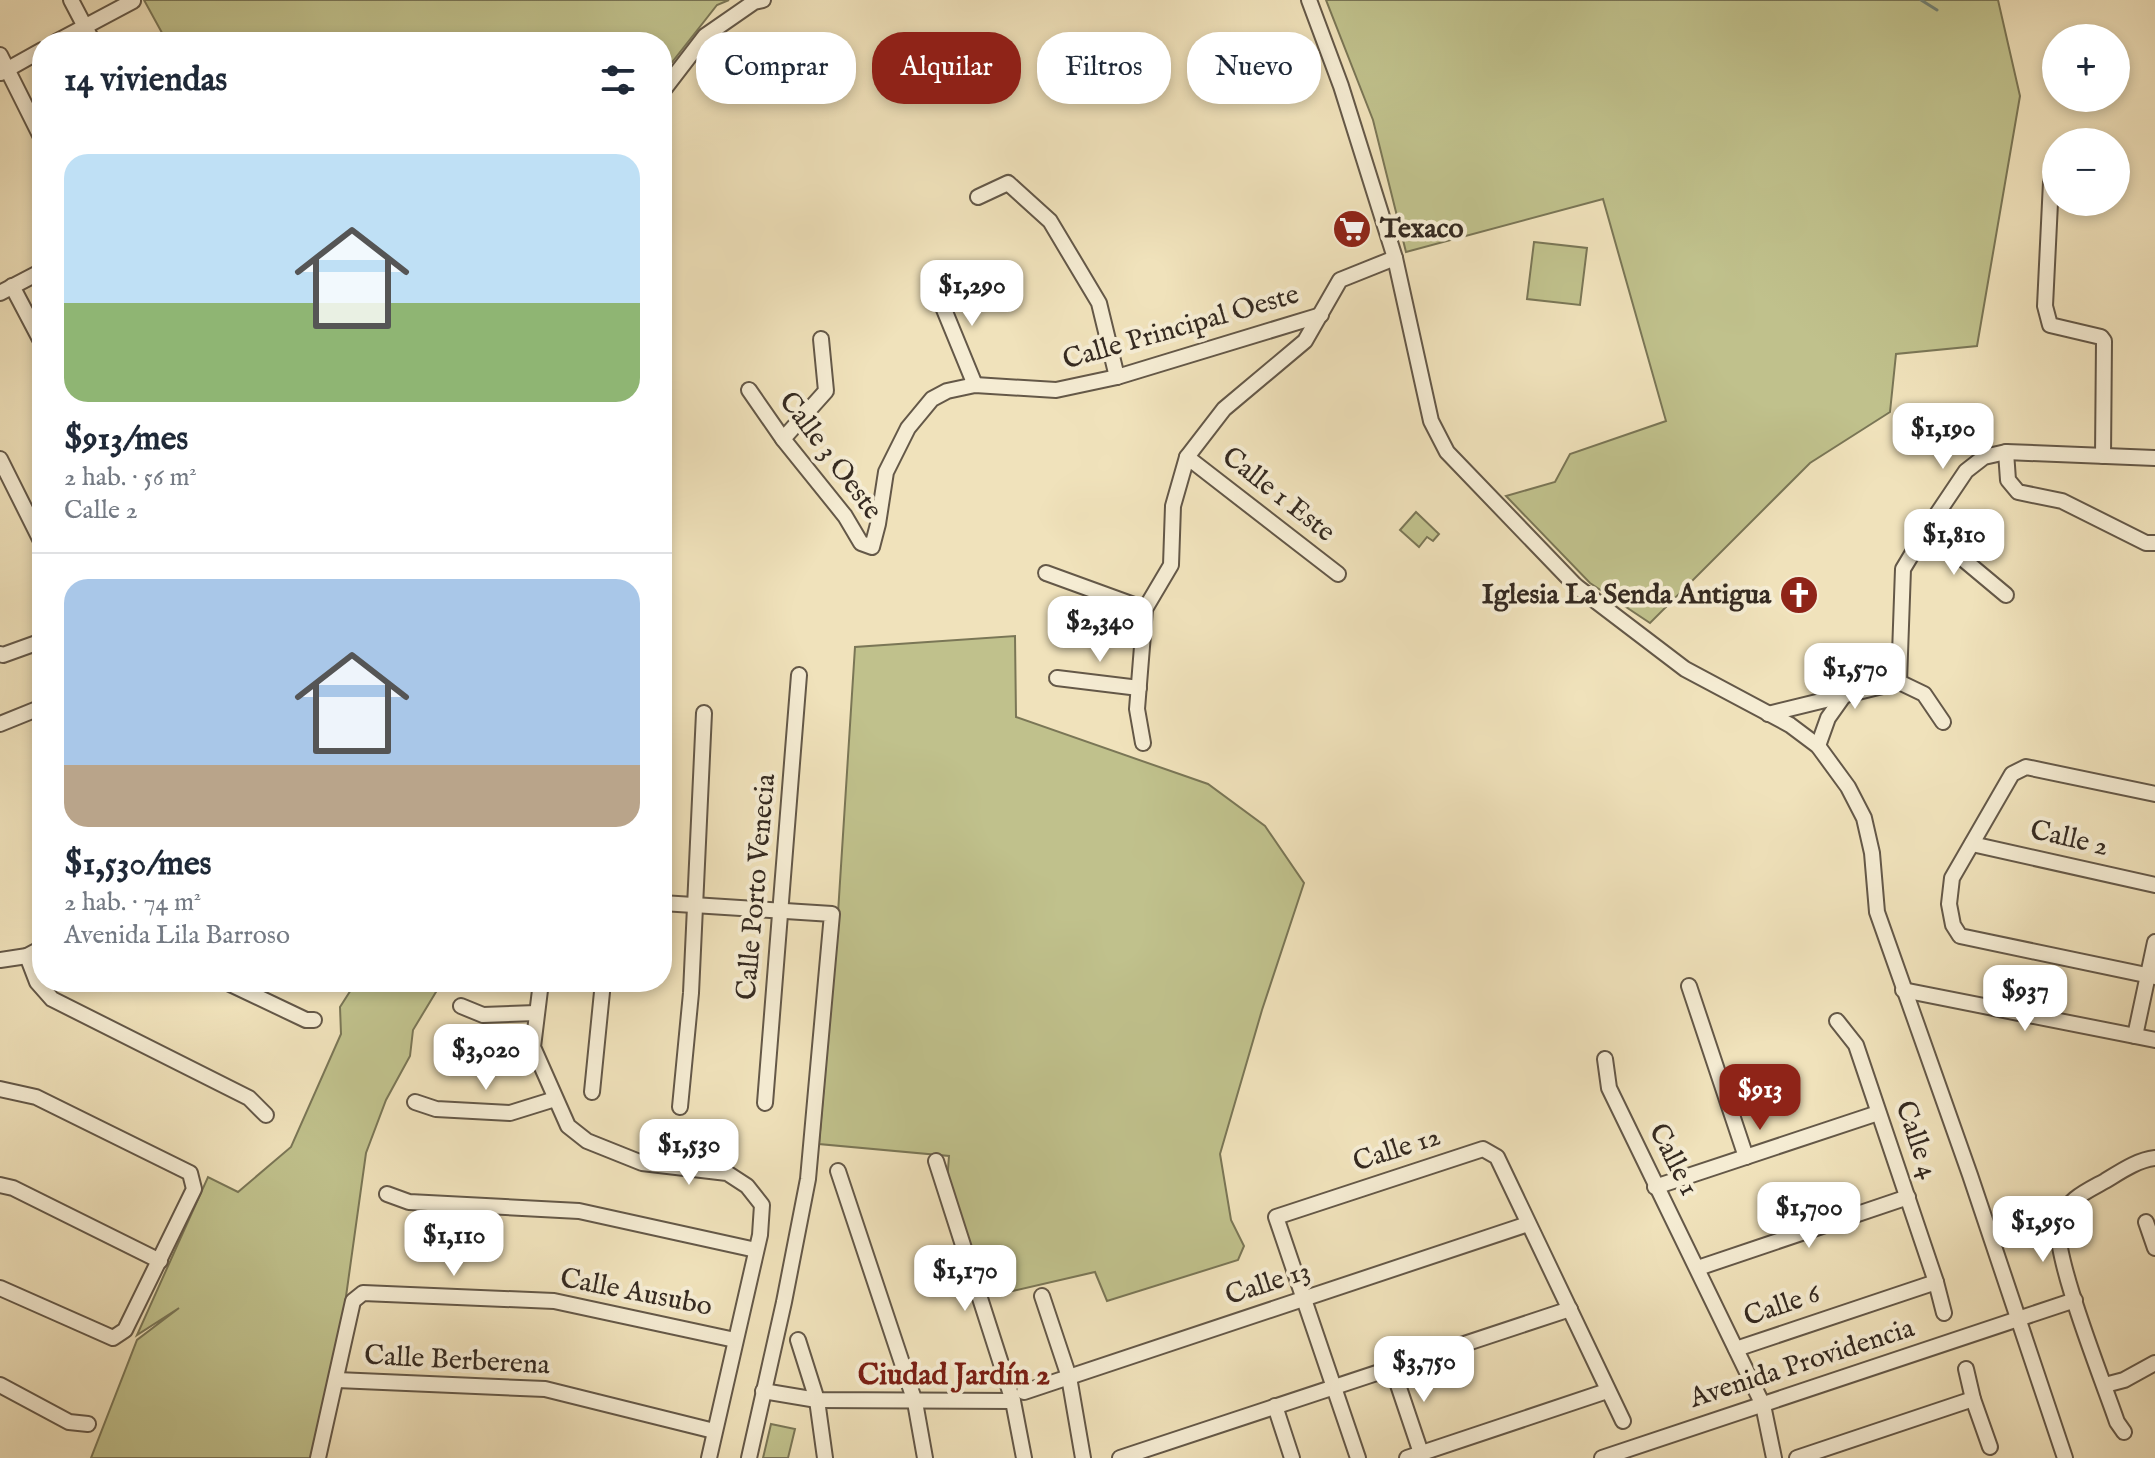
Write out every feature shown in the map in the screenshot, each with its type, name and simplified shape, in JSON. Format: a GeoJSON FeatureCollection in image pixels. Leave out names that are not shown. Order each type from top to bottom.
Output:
{"type":"FeatureCollection","features":[{"type":"Feature","properties":{"kind":"street"},"geometry":{"type":"LineString","coordinates":[[71,0],[88,32]]}},
{"type":"Feature","properties":{"kind":"street"},"geometry":{"type":"LineString","coordinates":[[672,79],[705,36],[754,2],[763,0]]}},
{"type":"Feature","properties":{"kind":"street"},"geometry":{"type":"LineString","coordinates":[[1309,0],[1341,86],[1395,258],[1431,421],[1447,452],[1576,586],[1685,669],[1790,725],[1822,751],[1848,787],[1864,818],[1872,853],[1877,912],[2065,1458]]}},
{"type":"Feature","properties":{"kind":"street"},"geometry":{"type":"LineString","coordinates":[[74,32],[133,1]]}},
{"type":"Feature","properties":{"kind":"street"},"geometry":{"type":"LineString","coordinates":[[0,55],[4,72],[32,121]]}},
{"type":"Feature","properties":{"kind":"street"},"geometry":{"type":"LineString","coordinates":[[4,72],[32,56]]}},
{"type":"Feature","properties":{"kind":"street"},"geometry":{"type":"LineString","coordinates":[[978,197],[1008,183],[1050,221],[1099,303],[1117,377]]}},
{"type":"Feature","properties":{"kind":"street"},"geometry":{"type":"LineString","coordinates":[[2049,216],[2045,306],[2050,325],[2101,337],[2104,341],[2103,456]]}},
{"type":"Feature","properties":{"kind":"street"},"geometry":{"type":"LineString","coordinates":[[1143,743],[1137,709],[1145,609],[1171,565],[1173,506],[1187,457],[1224,409],[1305,341],[1340,280],[1395,258]]}},
{"type":"Feature","properties":{"kind":"street"},"geometry":{"type":"LineString","coordinates":[[32,276],[6,290],[32,328]]}},
{"type":"Feature","properties":{"kind":"street"},"geometry":{"type":"LineString","coordinates":[[934,285],[975,385]]}},
{"type":"Feature","properties":{"kind":"street","name":"Calle Principal Oeste"},"geometry":{"type":"LineString","coordinates":[[872,547],[886,472],[908,428],[932,399],[947,391],[975,385],[1056,390],[1117,377],[1321,315]]}},
{"type":"Feature","properties":{"kind":"street"},"geometry":{"type":"LineString","coordinates":[[783,439],[826,391],[821,339]]}},
{"type":"Feature","properties":{"kind":"street","name":"Calle 3 Oeste"},"geometry":{"type":"LineString","coordinates":[[749,390],[783,439],[845,516],[861,543],[872,547]]}},
{"type":"Feature","properties":{"kind":"street"},"geometry":{"type":"LineString","coordinates":[[2006,452],[2008,480],[2018,492],[2062,501],[2146,543],[2155,543]]}},
{"type":"Feature","properties":{"kind":"street"},"geometry":{"type":"LineString","coordinates":[[1899,682],[1903,569],[1966,471],[1984,457],[2006,452],[2155,458]]}},
{"type":"Feature","properties":{"kind":"street","name":"Calle 1 Este"},"geometry":{"type":"LineString","coordinates":[[1187,457],[1338,574]]}},
{"type":"Feature","properties":{"kind":"street"},"geometry":{"type":"LineString","coordinates":[[0,459],[32,523]]}},
{"type":"Feature","properties":{"kind":"street"},"geometry":{"type":"LineString","coordinates":[[1927,529],[2006,595]]}},
{"type":"Feature","properties":{"kind":"street"},"geometry":{"type":"LineString","coordinates":[[1046,573],[1145,609]]}},
{"type":"Feature","properties":{"kind":"street"},"geometry":{"type":"LineString","coordinates":[[0,654],[32,645]]}},
{"type":"Feature","properties":{"kind":"street","name":"Calle Porto Venecia"},"geometry":{"type":"LineString","coordinates":[[765,1103],[799,675]]}},
{"type":"Feature","properties":{"kind":"street"},"geometry":{"type":"LineString","coordinates":[[1057,678],[1139,688]]}},
{"type":"Feature","properties":{"kind":"street"},"geometry":{"type":"LineString","coordinates":[[1768,714],[1899,682],[1924,694],[1943,722]]}},
{"type":"Feature","properties":{"kind":"street"},"geometry":{"type":"LineString","coordinates":[[1822,751],[1828,718],[1845,694]]}},
{"type":"Feature","properties":{"kind":"street"},"geometry":{"type":"LineString","coordinates":[[0,724],[32,711]]}},
{"type":"Feature","properties":{"kind":"street"},"geometry":{"type":"LineString","coordinates":[[680,1107],[691,993],[704,713]]}},
{"type":"Feature","properties":{"kind":"street"},"geometry":{"type":"LineString","coordinates":[[2152,976],[1960,936],[1953,925],[1949,904],[1952,878],[2012,774],[2026,767],[2155,794]]}},
{"type":"Feature","properties":{"kind":"street","name":"Calle 2"},"geometry":{"type":"LineString","coordinates":[[1972,844],[2155,885]]}},
{"type":"Feature","properties":{"kind":"street"},"geometry":{"type":"LineString","coordinates":[[672,904],[832,914],[808,1179],[749,1458]]}},
{"type":"Feature","properties":{"kind":"street"},"geometry":{"type":"LineString","coordinates":[[2135,1036],[2152,976],[2155,942]]}},
{"type":"Feature","properties":{"kind":"street"},"geometry":{"type":"LineString","coordinates":[[0,960],[32,953]]}},
{"type":"Feature","properties":{"kind":"street"},"geometry":{"type":"LineString","coordinates":[[27,956],[32,969]]}},
{"type":"Feature","properties":{"kind":"street"},"geometry":{"type":"LineString","coordinates":[[1689,986],[1746,1157]]}},
{"type":"Feature","properties":{"kind":"street"},"geometry":{"type":"LineString","coordinates":[[1903,990],[2155,1040]]}},
{"type":"Feature","properties":{"kind":"street"},"geometry":{"type":"LineString","coordinates":[[46,992],[52,999],[249,1098],[266,1115]]}},
{"type":"Feature","properties":{"kind":"street"},"geometry":{"type":"LineString","coordinates":[[247,992],[306,1020],[314,1020]]}},
{"type":"Feature","properties":{"kind":"street"},"geometry":{"type":"LineString","coordinates":[[539,992],[533,1047],[568,1126],[587,1141],[642,1163],[727,1173],[747,1186],[762,1205],[756,1250],[709,1458]]}},
{"type":"Feature","properties":{"kind":"street"},"geometry":{"type":"LineString","coordinates":[[592,1092],[602,992]]}},
{"type":"Feature","properties":{"kind":"street"},"geometry":{"type":"LineString","coordinates":[[461,1006],[483,1015],[536,1013]]}},
{"type":"Feature","properties":{"kind":"street","name":"Calle 4"},"geometry":{"type":"LineString","coordinates":[[1837,1021],[1856,1045],[1944,1313]]}},
{"type":"Feature","properties":{"kind":"street","name":"Calle 1"},"geometry":{"type":"LineString","coordinates":[[1605,1059],[1609,1088],[1763,1405],[1774,1458]]}},
{"type":"Feature","properties":{"kind":"street"},"geometry":{"type":"LineString","coordinates":[[0,1089],[36,1097],[190,1173],[194,1189],[125,1330],[113,1338],[0,1288]]}},
{"type":"Feature","properties":{"kind":"street"},"geometry":{"type":"LineString","coordinates":[[415,1102],[436,1109],[510,1113],[555,1099]]}},
{"type":"Feature","properties":{"kind":"street"},"geometry":{"type":"LineString","coordinates":[[1655,1187],[1878,1113]]}},
{"type":"Feature","properties":{"kind":"street","name":"Calle 12"},"geometry":{"type":"LineString","coordinates":[[1358,1458],[1276,1217],[1483,1149],[1497,1157],[1623,1421]]}},
{"type":"Feature","properties":{"kind":"street"},"geometry":{"type":"LineString","coordinates":[[2124,1432],[2117,1422],[2075,1300],[2057,1234],[2067,1206],[2078,1196],[2134,1164],[2155,1158]]}},
{"type":"Feature","properties":{"kind":"street"},"geometry":{"type":"LineString","coordinates":[[936,1161],[1018,1397],[1024,1458]]}},
{"type":"Feature","properties":{"kind":"street"},"geometry":{"type":"LineString","coordinates":[[838,1171],[915,1402],[925,1458]]}},
{"type":"Feature","properties":{"kind":"street"},"geometry":{"type":"LineString","coordinates":[[0,1185],[13,1188],[160,1261]]}},
{"type":"Feature","properties":{"kind":"street"},"geometry":{"type":"LineString","coordinates":[[387,1194],[409,1202],[579,1211],[756,1250]]}},
{"type":"Feature","properties":{"kind":"street"},"geometry":{"type":"LineString","coordinates":[[1698,1268],[1908,1197]]}},
{"type":"Feature","properties":{"kind":"street"},"geometry":{"type":"LineString","coordinates":[[2146,1222],[2155,1248]]}},
{"type":"Feature","properties":{"kind":"street","name":"Calle 13"},"geometry":{"type":"LineString","coordinates":[[763,1391],[817,1400],[915,1402],[1018,1397],[1069,1377],[1528,1224]]}},
{"type":"Feature","properties":{"kind":"street","name":"Calle 6"},"geometry":{"type":"LineString","coordinates":[[1736,1349],[1936,1282]]}},
{"type":"Feature","properties":{"kind":"street","name":"Calle Ausubo"},"geometry":{"type":"LineString","coordinates":[[318,1458],[353,1301],[363,1293],[554,1301],[735,1340]]}},
{"type":"Feature","properties":{"kind":"street"},"geometry":{"type":"LineString","coordinates":[[1042,1296],[1069,1377],[1083,1458]]}},
{"type":"Feature","properties":{"kind":"street","name":"Avenida Providencia"},"geometry":{"type":"LineString","coordinates":[[1602,1458],[2075,1300]]}},
{"type":"Feature","properties":{"kind":"street"},"geometry":{"type":"LineString","coordinates":[[1120,1458],[1570,1309]]}},
{"type":"Feature","properties":{"kind":"street"},"geometry":{"type":"LineString","coordinates":[[798,1340],[817,1400],[825,1458]]}},
{"type":"Feature","properties":{"kind":"street"},"geometry":{"type":"LineString","coordinates":[[2105,1385],[2124,1380],[2155,1363]]}},
{"type":"Feature","properties":{"kind":"street"},"geometry":{"type":"LineString","coordinates":[[1392,1367],[1414,1455],[1607,1391]]}},
{"type":"Feature","properties":{"kind":"street"},"geometry":{"type":"LineString","coordinates":[[1966,1369],[1990,1447]]}},
{"type":"Feature","properties":{"kind":"street","name":"Calle Berberena"},"geometry":{"type":"LineString","coordinates":[[337,1380],[545,1389],[714,1431]]}},
{"type":"Feature","properties":{"kind":"street"},"geometry":{"type":"LineString","coordinates":[[0,1385],[69,1422],[88,1424]]}},
{"type":"Feature","properties":{"kind":"street"},"geometry":{"type":"LineString","coordinates":[[1797,1458],[1973,1399]]}},
{"type":"Feature","properties":{"kind":"street"},"geometry":{"type":"LineString","coordinates":[[1275,1406],[1292,1458]]}},
{"type":"Feature","properties":{"kind":"green space"},"geometry":{"type":"Polygon","coordinates":[[[144,0],[729,0],[717,5],[672,62],[672,32],[162,32],[144,0]]]}},
{"type":"Feature","properties":{"kind":"green space"},"geometry":{"type":"Polygon","coordinates":[[[1326,0],[1998,0],[2020,96],[1977,346],[1896,354],[1890,412],[1810,463],[1650,623],[1590,583],[1506,496],[1555,482],[1570,454],[1666,421],[1603,199],[1406,252],[1373,120],[1326,0]]]}},
{"type":"Feature","properties":{"kind":"green space"},"geometry":{"type":"Polygon","coordinates":[[[1534,242],[1587,248],[1580,305],[1527,299],[1534,242]]]}},
{"type":"Feature","properties":{"kind":"green space"},"geometry":{"type":"Polygon","coordinates":[[[1416,512],[1439,534],[1433,541],[1427,537],[1419,547],[1400,530],[1416,512]]]}},
{"type":"Feature","properties":{"kind":"green space"},"geometry":{"type":"Polygon","coordinates":[[[1015,636],[1016,717],[1208,784],[1265,826],[1304,883],[1262,1010],[1220,1154],[1231,1220],[1244,1246],[1238,1260],[1107,1301],[1095,1272],[995,1295],[946,1196],[949,1156],[819,1144],[855,647],[1015,636]]]}},
{"type":"Feature","properties":{"kind":"green space"},"geometry":{"type":"Polygon","coordinates":[[[350,992],[436,992],[413,1030],[410,1056],[386,1100],[366,1153],[343,1318],[312,1458],[91,1458],[137,1340],[179,1308],[137,1335],[208,1177],[238,1192],[291,1147],[341,1034],[340,1007],[350,992]]]}},
{"type":"Feature","properties":{"kind":"green space"},"geometry":{"type":"Polygon","coordinates":[[[771,1424],[795,1429],[788,1458],[763,1458],[771,1424]]]}},
{"type":"Feature","properties":{"kind":"waterway"},"geometry":{"type":"LineString","coordinates":[[1921,0],[1937,10]]}},
{"type":"Feature","properties":{"kind":"place","name":"Texaco"},"geometry":{"type":"Point","coordinates":[1352,229]}},
{"type":"Feature","properties":{"kind":"place","name":"Iglesia La Senda Antigua"},"geometry":{"type":"Point","coordinates":[1799,595]}},
{"type":"Feature","properties":{"kind":"district","name":"Ciudad Jardín 2"},"geometry":{"type":"Point","coordinates":[954,1376]}}]}
